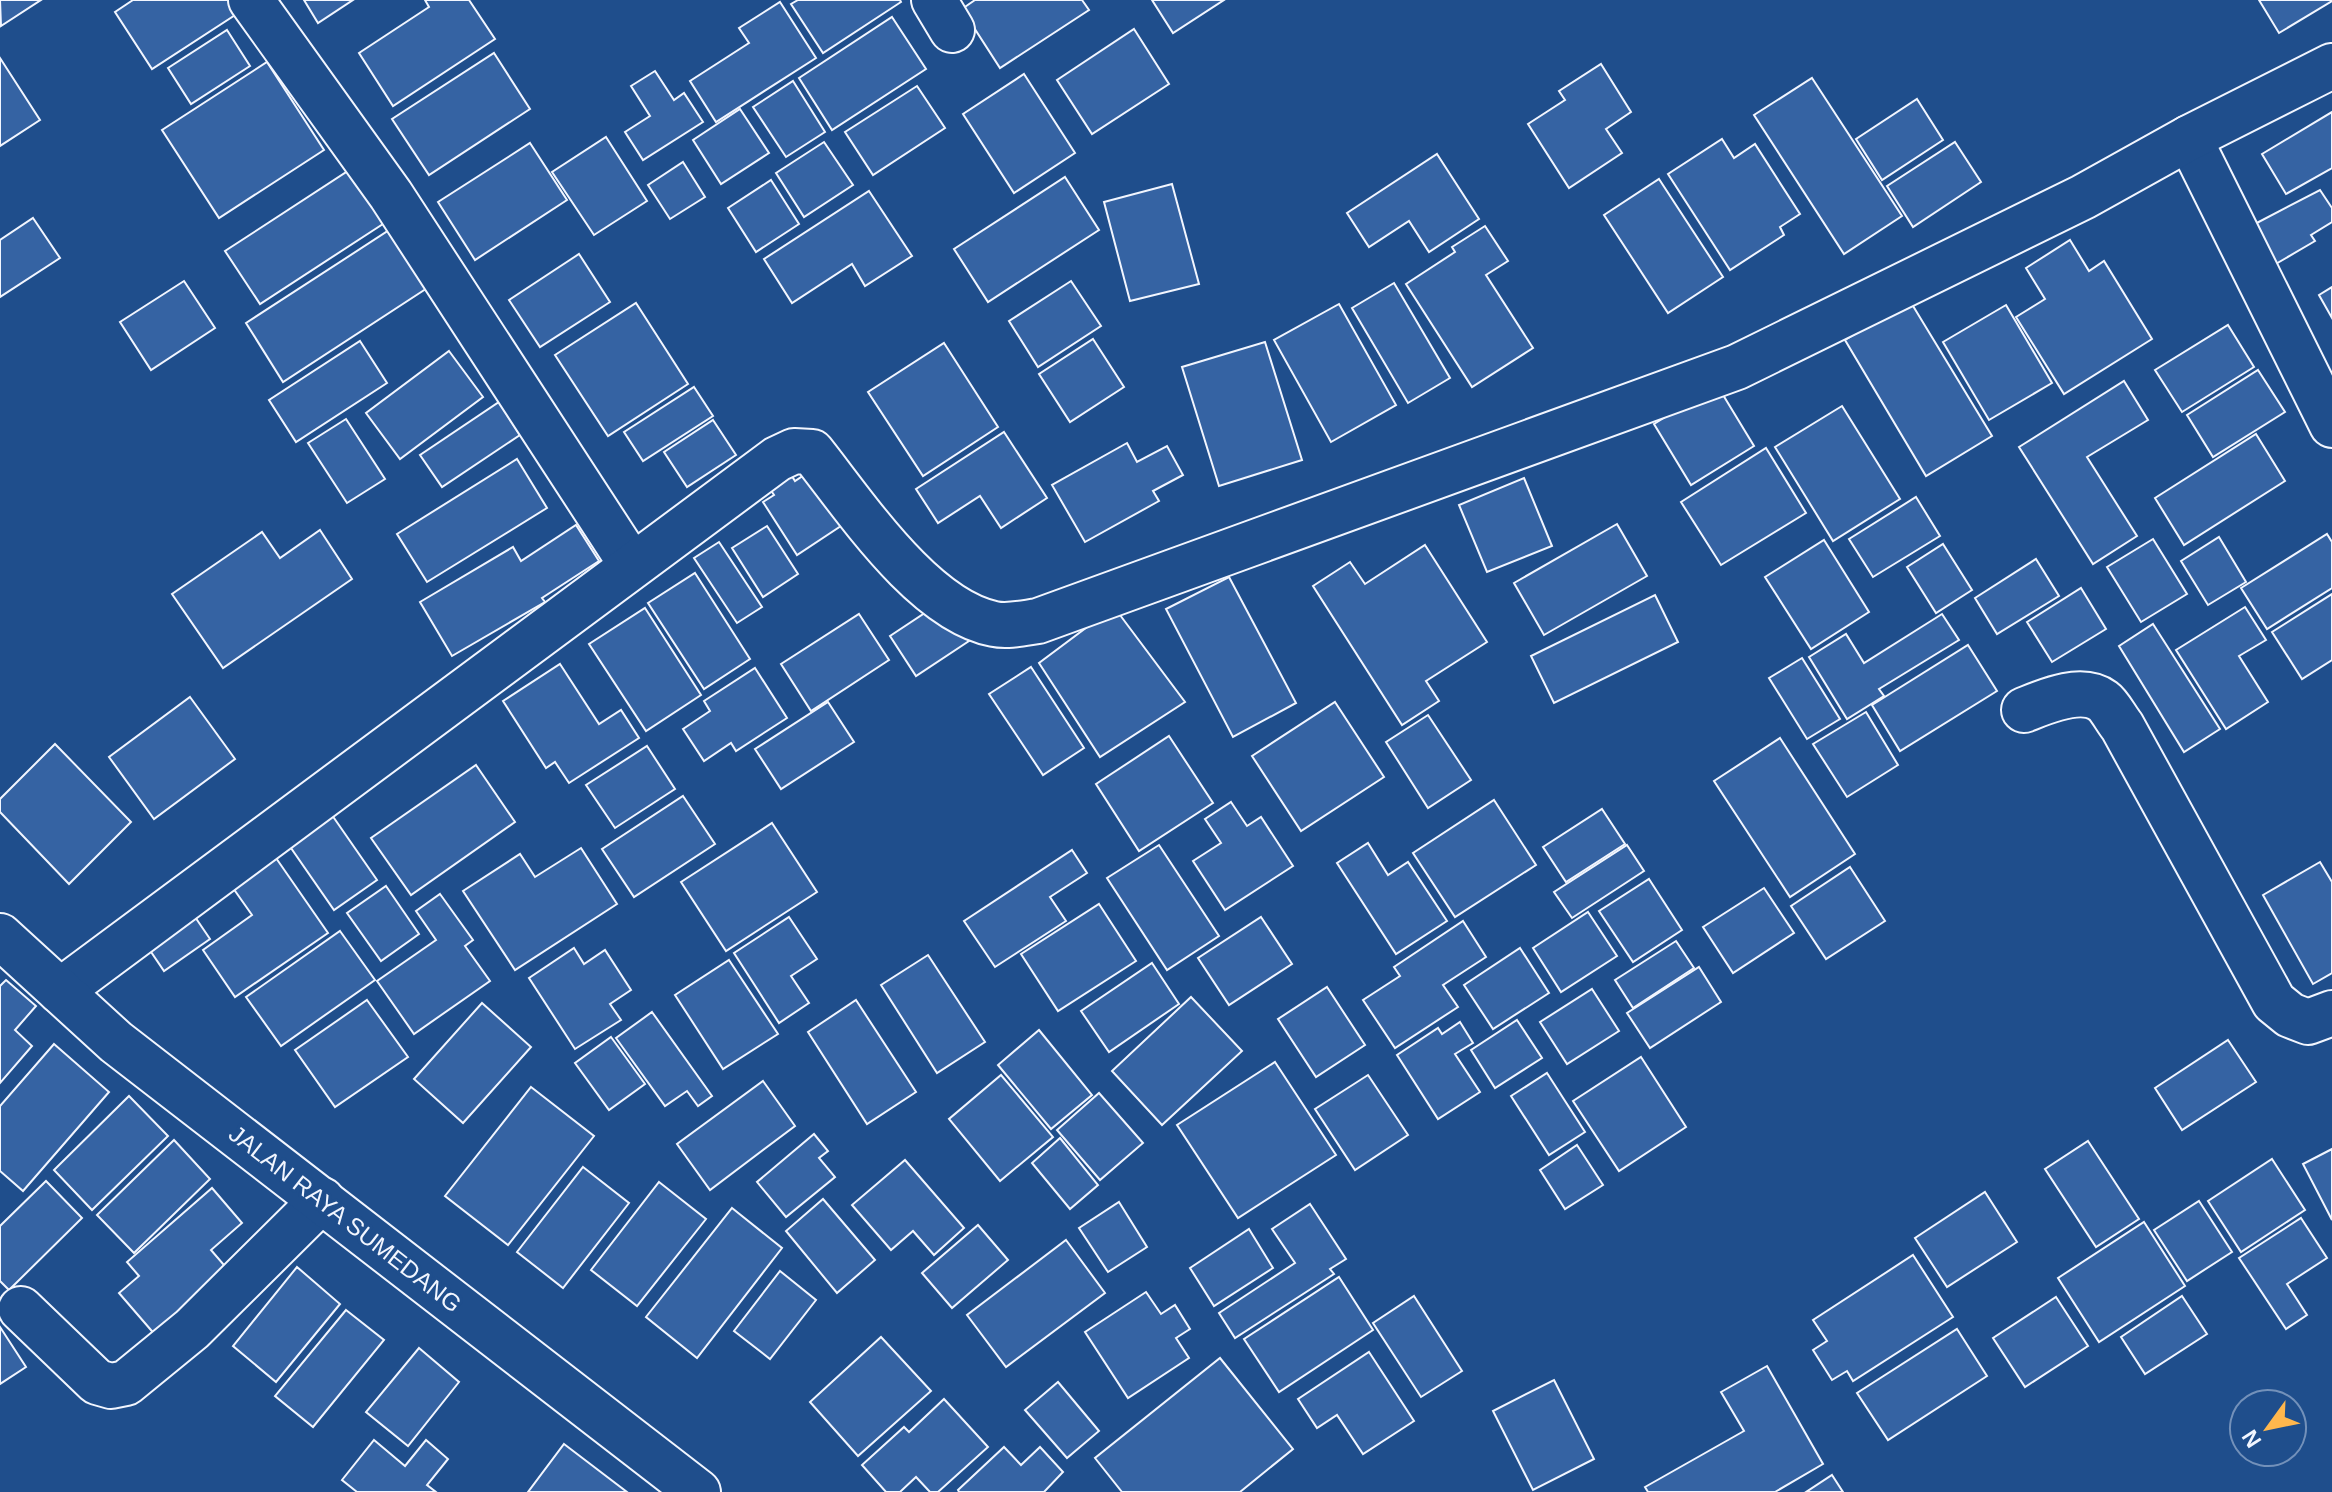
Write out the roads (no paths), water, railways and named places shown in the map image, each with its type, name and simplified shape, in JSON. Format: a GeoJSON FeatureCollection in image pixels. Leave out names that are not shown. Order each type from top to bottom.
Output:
{"type":"FeatureCollection","features":[{"type":"Feature","properties":{"kind":"main road"},"geometry":{"type":"LineString","coordinates":[[251,0],[391,195],[631,564]]}},
{"type":"Feature","properties":{"kind":"main road"},"geometry":{"type":"LineString","coordinates":[[60,991],[631,564],[777,459],[794,451],[812,452],[891,553],[960,610],[998,625],[1038,621],[1737,367],[2083,197],[2189,138],[2332,66]]}},
{"type":"Feature","properties":{"kind":"main road"},"geometry":{"type":"LineString","coordinates":[[2189,138],[2332,425]]}},
{"type":"Feature","properties":{"kind":"main road"},"geometry":{"type":"LineString","coordinates":[[2024,710],[2058,697],[2085,696],[2102,700],[2122,726],[2274,1002],[2290,1015],[2308,1022],[2332,1013]]}},
{"type":"Feature","properties":{"kind":"main road","name":"JALAN RAYA SUMEDANG"},"geometry":{"type":"LineString","coordinates":[[0,936],[116,1042],[698,1492]]}},
{"type":"Feature","properties":{"kind":"main road"},"geometry":{"type":"LineString","coordinates":[[21,1309],[97,1382],[111,1386],[126,1383],[192,1329],[322,1200]]}}]}
